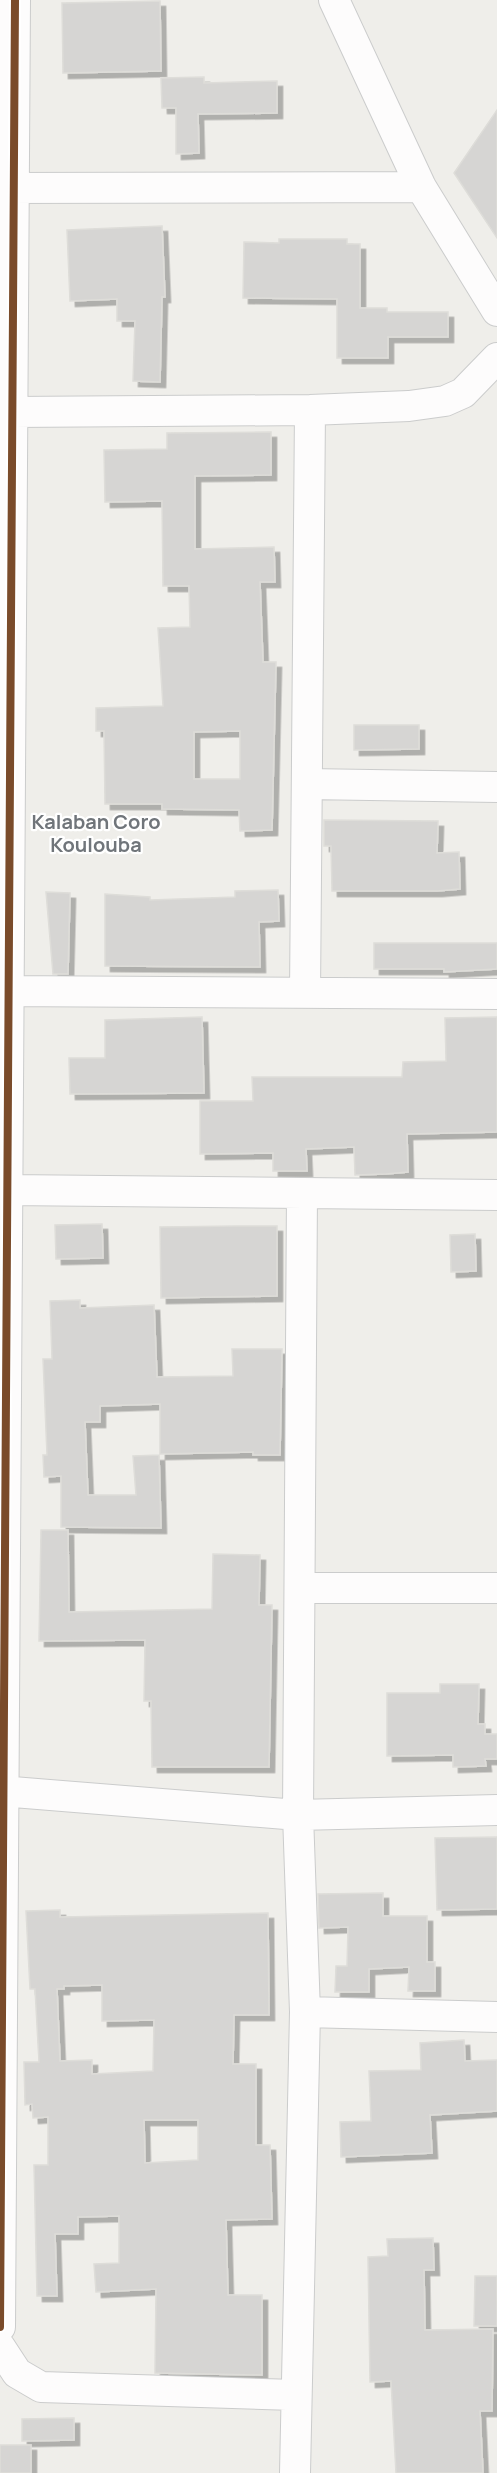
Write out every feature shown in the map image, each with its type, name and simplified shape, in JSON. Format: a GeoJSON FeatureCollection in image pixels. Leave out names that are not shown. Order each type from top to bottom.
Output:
{"type":"FeatureCollection","features":[{"type":"Feature","properties":{"kind":"street"},"geometry":{"type":"LineString","coordinates":[[0,2327],[2,1584],[8,1190],[4,991],[5,796],[13,412],[7,188],[15,0]]}},
{"type":"Feature","properties":{"kind":"street"},"geometry":{"type":"LineString","coordinates":[[334,0],[421,188],[497,311]]}},
{"type":"Feature","properties":{"kind":"street"},"geometry":{"type":"LineString","coordinates":[[7,188],[421,188]]}},
{"type":"Feature","properties":{"kind":"street"},"geometry":{"type":"LineString","coordinates":[[13,412],[310,410],[410,406],[445,400],[463,393],[497,358]]}},
{"type":"Feature","properties":{"kind":"street"},"geometry":{"type":"LineString","coordinates":[[305,993],[310,410]]}},
{"type":"Feature","properties":{"kind":"street"},"geometry":{"type":"LineString","coordinates":[[307,784],[497,787]]}},
{"type":"Feature","properties":{"kind":"street"},"geometry":{"type":"LineString","coordinates":[[4,991],[497,994]]}},
{"type":"Feature","properties":{"kind":"street"},"geometry":{"type":"LineString","coordinates":[[8,1190],[497,1195]]}},
{"type":"Feature","properties":{"kind":"street"},"geometry":{"type":"LineString","coordinates":[[295,2473],[305,2012],[298,1815],[302,1193]]}},
{"type":"Feature","properties":{"kind":"street"},"geometry":{"type":"LineString","coordinates":[[300,1588],[497,1588]]}},
{"type":"Feature","properties":{"kind":"street"},"geometry":{"type":"LineString","coordinates":[[2,1791],[298,1815],[497,1810]]}},
{"type":"Feature","properties":{"kind":"street"},"geometry":{"type":"LineString","coordinates":[[305,2012],[497,2017]]}},
{"type":"Feature","properties":{"kind":"street"},"geometry":{"type":"LineString","coordinates":[[0,2347],[17,2373],[41,2388],[295,2395]]}},
{"type":"Feature","properties":{"kind":"building"},"geometry":{"type":"Polygon","coordinates":[[[160,1],[161,71],[63,73],[62,3],[160,1]]]}},
{"type":"Feature","properties":{"kind":"building"},"geometry":{"type":"Polygon","coordinates":[[[204,77],[204,83],[277,81],[277,113],[198,114],[199,153],[176,154],[176,108],[162,108],[161,78],[204,77]]]}},
{"type":"Feature","properties":{"kind":"building"},"geometry":{"type":"Polygon","coordinates":[[[497,110],[497,238],[454,173],[497,110]]]}},
{"type":"Feature","properties":{"kind":"building"},"geometry":{"type":"Polygon","coordinates":[[[162,226],[165,297],[162,297],[160,382],[133,381],[135,321],[117,321],[117,299],[70,301],[67,230],[162,226]]]}},
{"type":"Feature","properties":{"kind":"building"},"geometry":{"type":"Polygon","coordinates":[[[279,239],[347,239],[347,244],[360,244],[360,308],[387,308],[387,312],[448,312],[448,337],[388,337],[388,358],[337,358],[337,299],[243,298],[244,242],[279,243],[279,239]]]}},
{"type":"Feature","properties":{"kind":"building"},"geometry":{"type":"Polygon","coordinates":[[[271,432],[271,475],[195,476],[195,549],[274,547],[275,582],[260,582],[263,662],[276,662],[272,830],[240,831],[239,810],[162,809],[162,804],[105,804],[104,731],[96,731],[96,708],[163,706],[158,628],[190,627],[189,586],[163,586],[162,501],[105,502],[104,450],[167,449],[167,433],[271,432]],[[240,731],[194,732],[194,779],[240,779],[240,731]]]}},
{"type":"Feature","properties":{"kind":"building"},"geometry":{"type":"Polygon","coordinates":[[[354,725],[419,725],[419,749],[354,750],[354,725]]]}},
{"type":"Feature","properties":{"kind":"building"},"geometry":{"type":"Polygon","coordinates":[[[324,820],[438,821],[437,853],[459,852],[460,889],[332,891],[331,846],[324,846],[324,820]]]}},
{"type":"Feature","properties":{"kind":"building"},"geometry":{"type":"Polygon","coordinates":[[[278,890],[279,921],[259,922],[260,967],[105,966],[105,894],[150,897],[150,900],[235,897],[235,891],[278,890]]]}},
{"type":"Feature","properties":{"kind":"building"},"geometry":{"type":"Polygon","coordinates":[[[46,892],[70,893],[68,974],[53,974],[46,892]]]}},
{"type":"Feature","properties":{"kind":"building"},"geometry":{"type":"Polygon","coordinates":[[[374,943],[497,943],[497,969],[444,972],[444,969],[374,969],[374,943]]]}},
{"type":"Feature","properties":{"kind":"building"},"geometry":{"type":"Polygon","coordinates":[[[202,1017],[204,1093],[70,1094],[69,1058],[105,1058],[105,1020],[202,1017]]]}},
{"type":"Feature","properties":{"kind":"building"},"geometry":{"type":"Polygon","coordinates":[[[497,1017],[497,1132],[407,1134],[408,1172],[386,1174],[355,1175],[354,1147],[306,1149],[307,1171],[273,1171],[273,1153],[200,1154],[200,1101],[253,1101],[252,1077],[402,1077],[403,1062],[446,1061],[445,1018],[497,1017]]]}},
{"type":"Feature","properties":{"kind":"building"},"geometry":{"type":"Polygon","coordinates":[[[102,1224],[103,1258],[56,1259],[55,1225],[102,1224]]]}},
{"type":"Feature","properties":{"kind":"building"},"geometry":{"type":"Polygon","coordinates":[[[277,1226],[277,1296],[161,1298],[160,1227],[277,1226]]]}},
{"type":"Feature","properties":{"kind":"building"},"geometry":{"type":"Polygon","coordinates":[[[475,1234],[476,1271],[451,1272],[450,1235],[475,1234]]]}},
{"type":"Feature","properties":{"kind":"building"},"geometry":{"type":"Polygon","coordinates":[[[80,1300],[80,1308],[154,1305],[157,1377],[233,1376],[232,1349],[282,1349],[280,1455],[253,1455],[253,1452],[160,1454],[160,1404],[100,1406],[100,1422],[85,1422],[88,1495],[136,1495],[133,1456],[159,1455],[161,1528],[61,1527],[61,1476],[44,1477],[43,1455],[47,1455],[43,1359],[52,1359],[50,1301],[80,1300]]]}},
{"type":"Feature","properties":{"kind":"building"},"geometry":{"type":"Polygon","coordinates":[[[41,1530],[68,1530],[69,1612],[212,1609],[213,1554],[260,1555],[259,1605],[272,1605],[269,1767],[152,1767],[151,1701],[144,1701],[145,1640],[39,1641],[41,1530]]]}},
{"type":"Feature","properties":{"kind":"building"},"geometry":{"type":"Polygon","coordinates":[[[440,1684],[479,1684],[478,1724],[485,1724],[485,1734],[497,1734],[497,1759],[485,1759],[486,1766],[453,1767],[453,1755],[387,1756],[387,1693],[440,1693],[440,1684]]]}},
{"type":"Feature","properties":{"kind":"building"},"geometry":{"type":"Polygon","coordinates":[[[497,1837],[497,1909],[437,1910],[435,1838],[497,1837]]]}},
{"type":"Feature","properties":{"kind":"building"},"geometry":{"type":"Polygon","coordinates":[[[383,1893],[383,1916],[427,1916],[427,1962],[435,1962],[435,1991],[408,1991],[409,1967],[369,1969],[369,1992],[335,1992],[336,1966],[347,1966],[348,1927],[319,1928],[318,1894],[383,1893]]]}},
{"type":"Feature","properties":{"kind":"building"},"geometry":{"type":"Polygon","coordinates":[[[60,1910],[60,1917],[268,1913],[269,2015],[234,2015],[233,2064],[256,2064],[256,2145],[270,2145],[272,2219],[226,2220],[228,2295],[262,2295],[262,2375],[155,2373],[156,2289],[96,2292],[94,2264],[119,2263],[119,2216],[78,2217],[78,2234],[55,2234],[57,2296],[37,2296],[34,2165],[48,2165],[48,2117],[33,2118],[32,2104],[25,2105],[24,2062],[39,2062],[35,1989],[30,1989],[26,1911],[60,1910]],[[102,1985],[64,1986],[64,1989],[57,1989],[60,2061],[92,2060],[92,2074],[153,2071],[154,2020],[102,2021],[102,1985]],[[144,2120],[145,2163],[198,2160],[198,2120],[144,2120]]]}},
{"type":"Feature","properties":{"kind":"building"},"geometry":{"type":"Polygon","coordinates":[[[464,2040],[465,2061],[497,2060],[497,2111],[430,2115],[432,2153],[341,2157],[340,2122],[371,2121],[369,2071],[421,2070],[420,2043],[464,2040]]]}},
{"type":"Feature","properties":{"kind":"building"},"geometry":{"type":"Polygon","coordinates":[[[433,2238],[434,2270],[424,2270],[425,2330],[493,2329],[492,2411],[480,2411],[483,2473],[396,2473],[391,2381],[370,2382],[368,2257],[388,2256],[387,2239],[433,2238]]]}},
{"type":"Feature","properties":{"kind":"building"},"geometry":{"type":"Polygon","coordinates":[[[475,2276],[497,2276],[497,2326],[474,2326],[475,2276]]]}},
{"type":"Feature","properties":{"kind":"building"},"geometry":{"type":"Polygon","coordinates":[[[74,2418],[74,2440],[22,2441],[22,2419],[74,2418]]]}},
{"type":"Feature","properties":{"kind":"building"},"geometry":{"type":"Polygon","coordinates":[[[0,2445],[31,2445],[31,2473],[0,2473],[0,2445]]]}},
{"type":"Feature","properties":{"kind":"transit line"},"geometry":{"type":"LineString","coordinates":[[0,2327],[15,0]]}},
{"type":"Feature","properties":{"kind":"district","name":"Kalaban Coro Koulouba"},"geometry":{"type":"Point","coordinates":[96,834]}}]}
